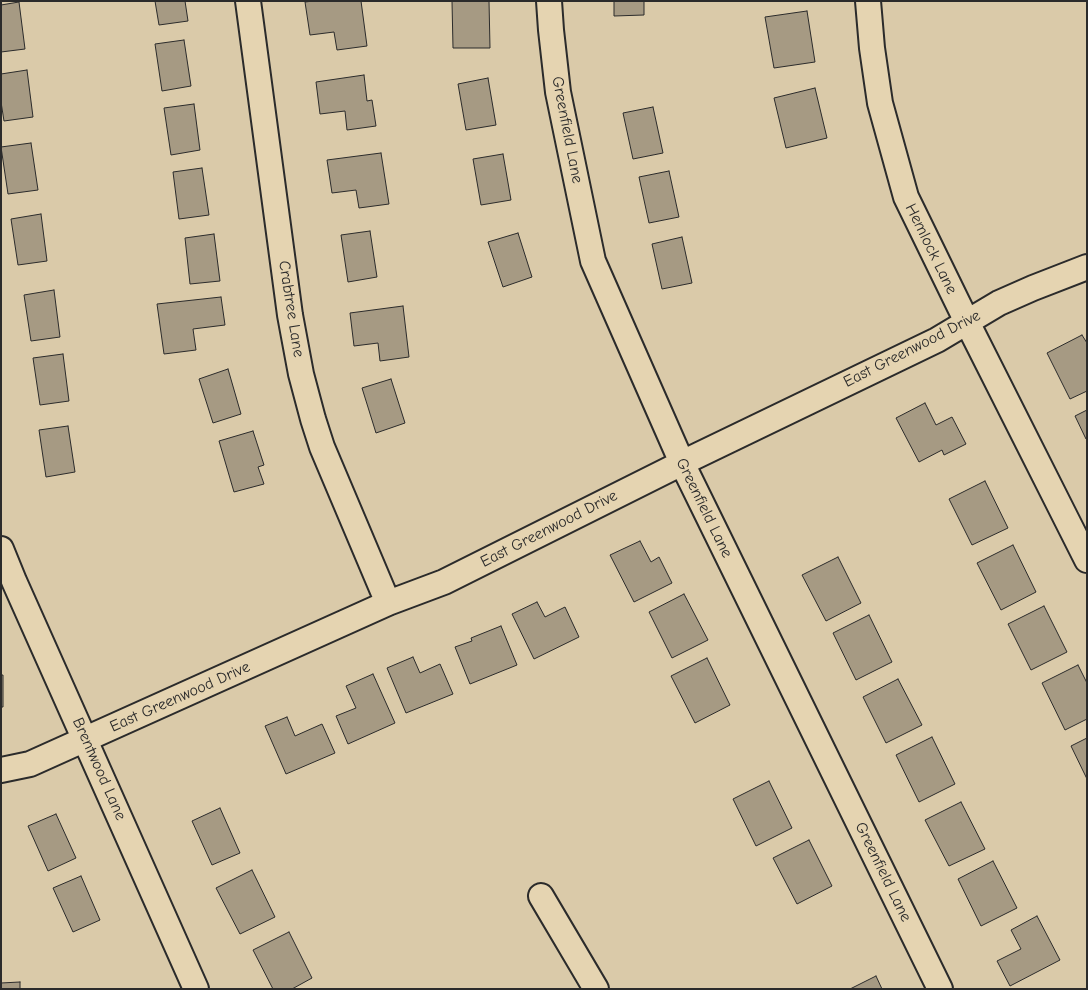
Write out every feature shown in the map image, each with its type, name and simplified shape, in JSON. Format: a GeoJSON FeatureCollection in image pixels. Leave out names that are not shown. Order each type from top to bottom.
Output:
{"type":"FeatureCollection","features":[{"type":"Feature","properties":{"kind":"street","name":"Crabtree Lane"},"geometry":{"type":"LineString","coordinates":[[248,1],[290,315],[301,374],[322,447],[388,603]]}},
{"type":"Feature","properties":{"kind":"street","name":"Greenfield Lane"},"geometry":{"type":"LineString","coordinates":[[549,1],[558,92],[593,261],[682,463],[940,989]]}},
{"type":"Feature","properties":{"kind":"street","name":"Hemlock Lane"},"geometry":{"type":"LineString","coordinates":[[868,1],[872,48],[880,103],[906,197],[1087,560]]}},
{"type":"Feature","properties":{"kind":"street","name":"East Greenwood Drive"},"geometry":{"type":"LineString","coordinates":[[1,770],[30,764],[388,603],[444,582],[682,463],[937,340],[999,303],[1087,267]]}},
{"type":"Feature","properties":{"kind":"street","name":"Brentwood Lane"},"geometry":{"type":"LineString","coordinates":[[1,549],[196,989]]}},
{"type":"Feature","properties":{"kind":"street"},"geometry":{"type":"LineString","coordinates":[[541,896],[596,989]]}},
{"type":"Feature","properties":{"kind":"building"},"geometry":{"type":"Polygon","coordinates":[[[155,1],[185,1],[188,21],[159,25],[155,1]]]}},
{"type":"Feature","properties":{"kind":"building"},"geometry":{"type":"Polygon","coordinates":[[[361,1],[367,46],[337,50],[334,32],[310,35],[305,2],[361,1]]]}},
{"type":"Feature","properties":{"kind":"building"},"geometry":{"type":"Polygon","coordinates":[[[452,1],[489,1],[490,48],[453,48],[452,1]]]}},
{"type":"Feature","properties":{"kind":"building"},"geometry":{"type":"Polygon","coordinates":[[[614,1],[644,1],[644,15],[614,16],[614,1]]]}},
{"type":"Feature","properties":{"kind":"building"},"geometry":{"type":"Polygon","coordinates":[[[19,2],[25,49],[1,52],[1,5],[19,2]]]}},
{"type":"Feature","properties":{"kind":"building"},"geometry":{"type":"Polygon","coordinates":[[[807,11],[815,62],[774,68],[765,17],[807,11]]]}},
{"type":"Feature","properties":{"kind":"building"},"geometry":{"type":"Polygon","coordinates":[[[184,40],[191,86],[162,91],[155,44],[184,40]]]}},
{"type":"Feature","properties":{"kind":"building"},"geometry":{"type":"Polygon","coordinates":[[[27,70],[33,117],[4,121],[1,102],[1,74],[27,70]]]}},
{"type":"Feature","properties":{"kind":"building"},"geometry":{"type":"Polygon","coordinates":[[[364,75],[367,101],[372,100],[376,126],[347,130],[345,111],[320,114],[316,82],[364,75]]]}},
{"type":"Feature","properties":{"kind":"building"},"geometry":{"type":"Polygon","coordinates":[[[488,78],[496,125],[466,130],[458,84],[488,78]]]}},
{"type":"Feature","properties":{"kind":"building"},"geometry":{"type":"Polygon","coordinates":[[[815,88],[827,138],[786,148],[774,98],[815,88]]]}},
{"type":"Feature","properties":{"kind":"building"},"geometry":{"type":"Polygon","coordinates":[[[194,104],[200,150],[171,155],[164,108],[194,104]]]}},
{"type":"Feature","properties":{"kind":"building"},"geometry":{"type":"Polygon","coordinates":[[[653,107],[663,153],[633,159],[623,113],[653,107]]]}},
{"type":"Feature","properties":{"kind":"building"},"geometry":{"type":"Polygon","coordinates":[[[31,143],[38,190],[8,194],[1,147],[31,143]]]}},
{"type":"Feature","properties":{"kind":"building"},"geometry":{"type":"Polygon","coordinates":[[[381,153],[389,204],[359,208],[356,190],[332,193],[327,160],[381,153]]]}},
{"type":"Feature","properties":{"kind":"building"},"geometry":{"type":"Polygon","coordinates":[[[503,154],[511,200],[481,205],[473,159],[503,154]]]}},
{"type":"Feature","properties":{"kind":"building"},"geometry":{"type":"Polygon","coordinates":[[[202,168],[209,215],[179,219],[173,172],[202,168]]]}},
{"type":"Feature","properties":{"kind":"building"},"geometry":{"type":"Polygon","coordinates":[[[669,171],[679,217],[649,223],[639,177],[669,171]]]}},
{"type":"Feature","properties":{"kind":"building"},"geometry":{"type":"Polygon","coordinates":[[[41,214],[47,261],[18,265],[11,219],[41,214]]]}},
{"type":"Feature","properties":{"kind":"building"},"geometry":{"type":"Polygon","coordinates":[[[370,231],[377,277],[348,282],[341,235],[370,231]]]}},
{"type":"Feature","properties":{"kind":"building"},"geometry":{"type":"Polygon","coordinates":[[[518,233],[532,277],[503,287],[488,242],[518,233]]]}},
{"type":"Feature","properties":{"kind":"building"},"geometry":{"type":"Polygon","coordinates":[[[214,234],[220,281],[190,284],[185,238],[214,234]]]}},
{"type":"Feature","properties":{"kind":"building"},"geometry":{"type":"Polygon","coordinates":[[[682,237],[692,283],[662,289],[652,244],[682,237]]]}},
{"type":"Feature","properties":{"kind":"building"},"geometry":{"type":"Polygon","coordinates":[[[54,290],[60,337],[31,341],[24,295],[54,290]]]}},
{"type":"Feature","properties":{"kind":"building"},"geometry":{"type":"Polygon","coordinates":[[[221,297],[225,325],[193,329],[196,350],[164,354],[157,304],[221,297]]]}},
{"type":"Feature","properties":{"kind":"building"},"geometry":{"type":"Polygon","coordinates":[[[403,306],[409,357],[380,361],[378,343],[354,346],[350,313],[403,306]]]}},
{"type":"Feature","properties":{"kind":"building"},"geometry":{"type":"Polygon","coordinates":[[[1082,335],[1087,343],[1087,391],[1070,399],[1047,353],[1082,335]]]}},
{"type":"Feature","properties":{"kind":"building"},"geometry":{"type":"Polygon","coordinates":[[[63,354],[69,401],[40,405],[33,358],[63,354]]]}},
{"type":"Feature","properties":{"kind":"building"},"geometry":{"type":"Polygon","coordinates":[[[228,369],[241,414],[213,423],[199,379],[228,369]]]}},
{"type":"Feature","properties":{"kind":"building"},"geometry":{"type":"Polygon","coordinates":[[[391,379],[405,423],[376,433],[362,388],[391,379]]]}},
{"type":"Feature","properties":{"kind":"building"},"geometry":{"type":"Polygon","coordinates":[[[925,403],[936,425],[952,417],[966,444],[944,455],[942,450],[919,462],[896,418],[925,403]]]}},
{"type":"Feature","properties":{"kind":"building"},"geometry":{"type":"Polygon","coordinates":[[[1087,410],[1087,439],[1086,439],[1075,416],[1087,410]]]}},
{"type":"Feature","properties":{"kind":"building"},"geometry":{"type":"Polygon","coordinates":[[[68,426],[75,472],[46,477],[39,430],[68,426]]]}},
{"type":"Feature","properties":{"kind":"building"},"geometry":{"type":"Polygon","coordinates":[[[253,431],[264,465],[258,467],[264,484],[234,492],[219,441],[253,431]]]}},
{"type":"Feature","properties":{"kind":"building"},"geometry":{"type":"Polygon","coordinates":[[[985,481],[1008,528],[972,545],[949,499],[985,481]]]}},
{"type":"Feature","properties":{"kind":"building"},"geometry":{"type":"Polygon","coordinates":[[[640,541],[651,562],[659,557],[672,583],[634,602],[610,555],[640,541]]]}},
{"type":"Feature","properties":{"kind":"building"},"geometry":{"type":"Polygon","coordinates":[[[1013,545],[1036,592],[1001,610],[977,563],[1013,545]]]}},
{"type":"Feature","properties":{"kind":"building"},"geometry":{"type":"Polygon","coordinates":[[[838,557],[861,603],[826,621],[802,575],[838,557]]]}},
{"type":"Feature","properties":{"kind":"building"},"geometry":{"type":"Polygon","coordinates":[[[684,594],[708,640],[672,658],[649,612],[684,594]]]}},
{"type":"Feature","properties":{"kind":"building"},"geometry":{"type":"Polygon","coordinates":[[[537,602],[545,617],[565,607],[579,637],[534,659],[512,614],[537,602]]]}},
{"type":"Feature","properties":{"kind":"building"},"geometry":{"type":"Polygon","coordinates":[[[1044,606],[1067,652],[1031,670],[1008,624],[1044,606]]]}},
{"type":"Feature","properties":{"kind":"building"},"geometry":{"type":"Polygon","coordinates":[[[869,615],[892,662],[856,680],[833,633],[869,615]]]}},
{"type":"Feature","properties":{"kind":"building"},"geometry":{"type":"Polygon","coordinates":[[[501,626],[517,665],[470,684],[455,647],[472,641],[471,638],[501,626]]]}},
{"type":"Feature","properties":{"kind":"building"},"geometry":{"type":"Polygon","coordinates":[[[413,657],[420,673],[440,664],[453,694],[406,713],[387,668],[413,657]]]}},
{"type":"Feature","properties":{"kind":"building"},"geometry":{"type":"Polygon","coordinates":[[[707,658],[730,705],[695,723],[671,676],[707,658]]]}},
{"type":"Feature","properties":{"kind":"building"},"geometry":{"type":"Polygon","coordinates":[[[1078,665],[1087,683],[1087,719],[1065,730],[1042,683],[1078,665]]]}},
{"type":"Feature","properties":{"kind":"building"},"geometry":{"type":"Polygon","coordinates":[[[373,674],[395,723],[348,744],[336,716],[356,708],[346,686],[373,674]]]}},
{"type":"Feature","properties":{"kind":"building"},"geometry":{"type":"Polygon","coordinates":[[[1,675],[3,675],[3,707],[1,707],[1,675]]]}},
{"type":"Feature","properties":{"kind":"building"},"geometry":{"type":"Polygon","coordinates":[[[898,679],[922,725],[886,743],[863,697],[898,679]]]}},
{"type":"Feature","properties":{"kind":"building"},"geometry":{"type":"Polygon","coordinates":[[[287,717],[295,736],[322,724],[335,753],[286,774],[265,726],[287,717]]]}},
{"type":"Feature","properties":{"kind":"building"},"geometry":{"type":"Polygon","coordinates":[[[932,737],[955,784],[919,802],[896,755],[932,737]]]}},
{"type":"Feature","properties":{"kind":"building"},"geometry":{"type":"Polygon","coordinates":[[[1087,738],[1087,779],[1071,746],[1087,738]]]}},
{"type":"Feature","properties":{"kind":"building"},"geometry":{"type":"Polygon","coordinates":[[[769,781],[792,828],[756,846],[733,799],[769,781]]]}},
{"type":"Feature","properties":{"kind":"building"},"geometry":{"type":"Polygon","coordinates":[[[961,802],[985,849],[949,866],[925,820],[961,802]]]}},
{"type":"Feature","properties":{"kind":"building"},"geometry":{"type":"Polygon","coordinates":[[[220,808],[240,853],[212,865],[192,821],[220,808]]]}},
{"type":"Feature","properties":{"kind":"building"},"geometry":{"type":"Polygon","coordinates":[[[56,814],[76,858],[48,871],[28,826],[56,814]]]}},
{"type":"Feature","properties":{"kind":"building"},"geometry":{"type":"Polygon","coordinates":[[[809,840],[832,886],[797,904],[773,858],[809,840]]]}},
{"type":"Feature","properties":{"kind":"building"},"geometry":{"type":"Polygon","coordinates":[[[993,861],[1017,908],[981,926],[958,879],[993,861]]]}},
{"type":"Feature","properties":{"kind":"building"},"geometry":{"type":"Polygon","coordinates":[[[252,870],[275,917],[240,934],[216,888],[252,870]]]}},
{"type":"Feature","properties":{"kind":"building"},"geometry":{"type":"Polygon","coordinates":[[[81,876],[100,920],[73,932],[53,888],[81,876]]]}},
{"type":"Feature","properties":{"kind":"building"},"geometry":{"type":"Polygon","coordinates":[[[1037,916],[1060,960],[1010,986],[997,961],[1021,949],[1011,930],[1037,916]]]}},
{"type":"Feature","properties":{"kind":"building"},"geometry":{"type":"Polygon","coordinates":[[[289,932],[312,978],[292,989],[273,989],[253,950],[289,932]]]}},
{"type":"Feature","properties":{"kind":"building"},"geometry":{"type":"Polygon","coordinates":[[[876,976],[882,989],[850,989],[876,976]]]}},
{"type":"Feature","properties":{"kind":"building"},"geometry":{"type":"Polygon","coordinates":[[[20,982],[20,989],[1,989],[1,983],[20,982]]]}}]}
